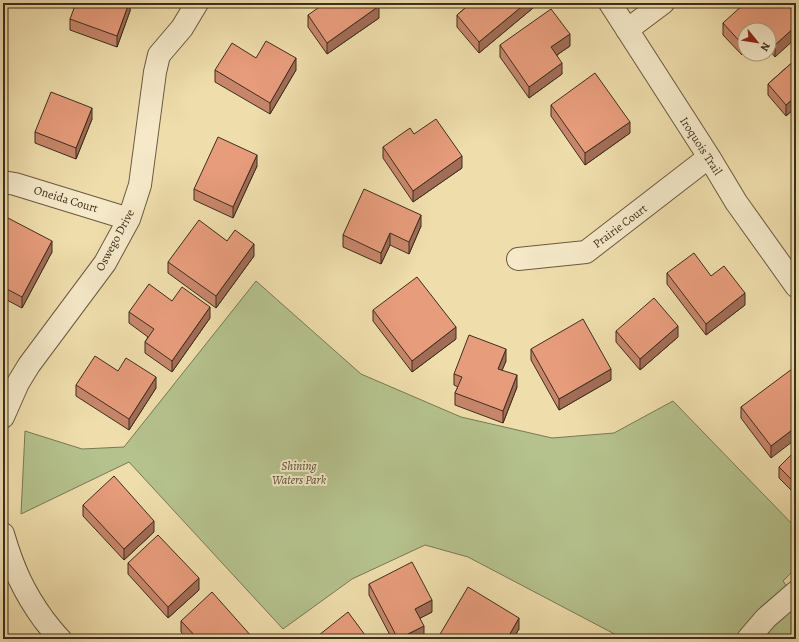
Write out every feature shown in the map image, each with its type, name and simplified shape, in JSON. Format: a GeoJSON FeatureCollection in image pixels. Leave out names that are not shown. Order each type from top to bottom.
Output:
{"type":"FeatureCollection","features":[{"type":"Feature","properties":{"kind":"street","name":"Oswego Drive"},"geometry":{"type":"LineString","coordinates":[[3,417],[22,377],[105,263],[129,219],[140,185],[155,72],[159,55],[182,28],[197,3]]}},
{"type":"Feature","properties":{"kind":"street","name":"Iroquois Trail"},"geometry":{"type":"LineString","coordinates":[[610,3],[710,158],[736,202],[796,286]]}},
{"type":"Feature","properties":{"kind":"street"},"geometry":{"type":"LineString","coordinates":[[627,30],[663,3]]}},
{"type":"Feature","properties":{"kind":"street","name":"Prairie Court"},"geometry":{"type":"LineString","coordinates":[[518,259],[586,252],[710,158]]}},
{"type":"Feature","properties":{"kind":"street","name":"Oneida Court"},"geometry":{"type":"LineString","coordinates":[[3,182],[15,184],[129,219]]}},
{"type":"Feature","properties":{"kind":"street"},"geometry":{"type":"LineString","coordinates":[[3,534],[11,561],[31,602],[60,639]]}},
{"type":"Feature","properties":{"kind":"street"},"geometry":{"type":"LineString","coordinates":[[748,639],[766,618],[796,592]]}},
{"type":"Feature","properties":{"kind":"green space","name":"Shining Waters Park"},"geometry":{"type":"Polygon","coordinates":[[[256,281],[361,374],[461,417],[552,438],[614,433],[673,401],[796,528],[796,568],[783,581],[796,599],[796,639],[624,639],[468,557],[425,545],[352,579],[283,629],[129,462],[21,514],[25,431],[82,449],[124,447],[256,281]]]}},
{"type":"Feature","properties":{"kind":"building"},"geometry":{"type":"Polygon","coordinates":[[[76,3],[129,3],[117,36],[70,19],[76,3]]]}},
{"type":"Feature","properties":{"kind":"building"},"geometry":{"type":"Polygon","coordinates":[[[325,3],[376,3],[379,6],[327,43],[308,15],[325,3]]]}},
{"type":"Feature","properties":{"kind":"building"},"geometry":{"type":"Polygon","coordinates":[[[471,3],[526,3],[479,42],[457,15],[471,3]]]}},
{"type":"Feature","properties":{"kind":"building"},"geometry":{"type":"Polygon","coordinates":[[[745,3],[786,3],[796,14],[796,26],[777,43],[777,22],[737,22],[737,38],[723,23],[745,3]]]}},
{"type":"Feature","properties":{"kind":"building"},"geometry":{"type":"Polygon","coordinates":[[[551,9],[570,34],[551,47],[562,63],[529,87],[500,45],[551,9]]]}},
{"type":"Feature","properties":{"kind":"building"},"geometry":{"type":"Polygon","coordinates":[[[266,41],[296,58],[270,103],[215,70],[232,43],[256,58],[266,41]]]}},
{"type":"Feature","properties":{"kind":"building"},"geometry":{"type":"Polygon","coordinates":[[[796,59],[796,96],[786,105],[768,84],[796,59]]]}},
{"type":"Feature","properties":{"kind":"building"},"geometry":{"type":"Polygon","coordinates":[[[595,73],[630,122],[585,153],[551,105],[595,73]]]}},
{"type":"Feature","properties":{"kind":"building"},"geometry":{"type":"Polygon","coordinates":[[[51,92],[92,108],[76,148],[35,132],[51,92]]]}},
{"type":"Feature","properties":{"kind":"building"},"geometry":{"type":"Polygon","coordinates":[[[436,119],[462,156],[413,191],[383,147],[410,128],[414,134],[436,119]]]}},
{"type":"Feature","properties":{"kind":"building"},"geometry":{"type":"Polygon","coordinates":[[[218,137],[257,155],[233,207],[194,189],[218,137]]]}},
{"type":"Feature","properties":{"kind":"building"},"geometry":{"type":"Polygon","coordinates":[[[364,189],[421,215],[409,242],[390,233],[381,253],[343,235],[364,189]]]}},
{"type":"Feature","properties":{"kind":"building"},"geometry":{"type":"Polygon","coordinates":[[[8,218],[52,241],[22,297],[3,287],[3,226],[8,218]]]}},
{"type":"Feature","properties":{"kind":"building"},"geometry":{"type":"Polygon","coordinates":[[[199,220],[227,241],[235,230],[254,244],[216,296],[168,262],[199,220]]]}},
{"type":"Feature","properties":{"kind":"building"},"geometry":{"type":"Polygon","coordinates":[[[694,253],[711,276],[724,266],[745,293],[706,324],[667,273],[694,253]]]}},
{"type":"Feature","properties":{"kind":"building"},"geometry":{"type":"Polygon","coordinates":[[[417,277],[456,327],[412,361],[373,310],[417,277]]]}},
{"type":"Feature","properties":{"kind":"building"},"geometry":{"type":"Polygon","coordinates":[[[149,284],[172,301],[182,287],[210,307],[172,361],[145,342],[154,329],[129,312],[149,284]]]}},
{"type":"Feature","properties":{"kind":"building"},"geometry":{"type":"Polygon","coordinates":[[[654,298],[678,326],[640,359],[616,331],[654,298]]]}},
{"type":"Feature","properties":{"kind":"building"},"geometry":{"type":"Polygon","coordinates":[[[583,319],[611,369],[559,399],[531,349],[583,319]]]}},
{"type":"Feature","properties":{"kind":"building"},"geometry":{"type":"Polygon","coordinates":[[[469,335],[506,349],[498,369],[517,375],[503,411],[455,393],[462,377],[454,374],[469,335]]]}},
{"type":"Feature","properties":{"kind":"building"},"geometry":{"type":"Polygon","coordinates":[[[95,356],[118,371],[126,358],[156,377],[129,419],[76,385],[95,356]]]}},
{"type":"Feature","properties":{"kind":"building"},"geometry":{"type":"Polygon","coordinates":[[[792,369],[796,374],[796,405],[794,406],[796,408],[796,427],[771,446],[741,407],[792,369]]]}},
{"type":"Feature","properties":{"kind":"building"},"geometry":{"type":"Polygon","coordinates":[[[796,450],[796,484],[779,467],[796,450]]]}},
{"type":"Feature","properties":{"kind":"building"},"geometry":{"type":"Polygon","coordinates":[[[114,476],[154,521],[124,549],[83,505],[114,476]]]}},
{"type":"Feature","properties":{"kind":"building"},"geometry":{"type":"Polygon","coordinates":[[[158,535],[199,578],[168,607],[128,563],[158,535]]]}},
{"type":"Feature","properties":{"kind":"building"},"geometry":{"type":"Polygon","coordinates":[[[412,562],[432,600],[415,609],[424,626],[398,639],[369,584],[412,562]]]}},
{"type":"Feature","properties":{"kind":"building"},"geometry":{"type":"Polygon","coordinates":[[[468,587],[519,618],[507,639],[445,639],[439,636],[468,587]]]}},
{"type":"Feature","properties":{"kind":"building"},"geometry":{"type":"Polygon","coordinates":[[[212,592],[252,637],[250,639],[198,639],[181,621],[212,592]]]}},
{"type":"Feature","properties":{"kind":"building"},"geometry":{"type":"Polygon","coordinates":[[[348,612],[368,639],[314,639],[348,612]]]}}]}
